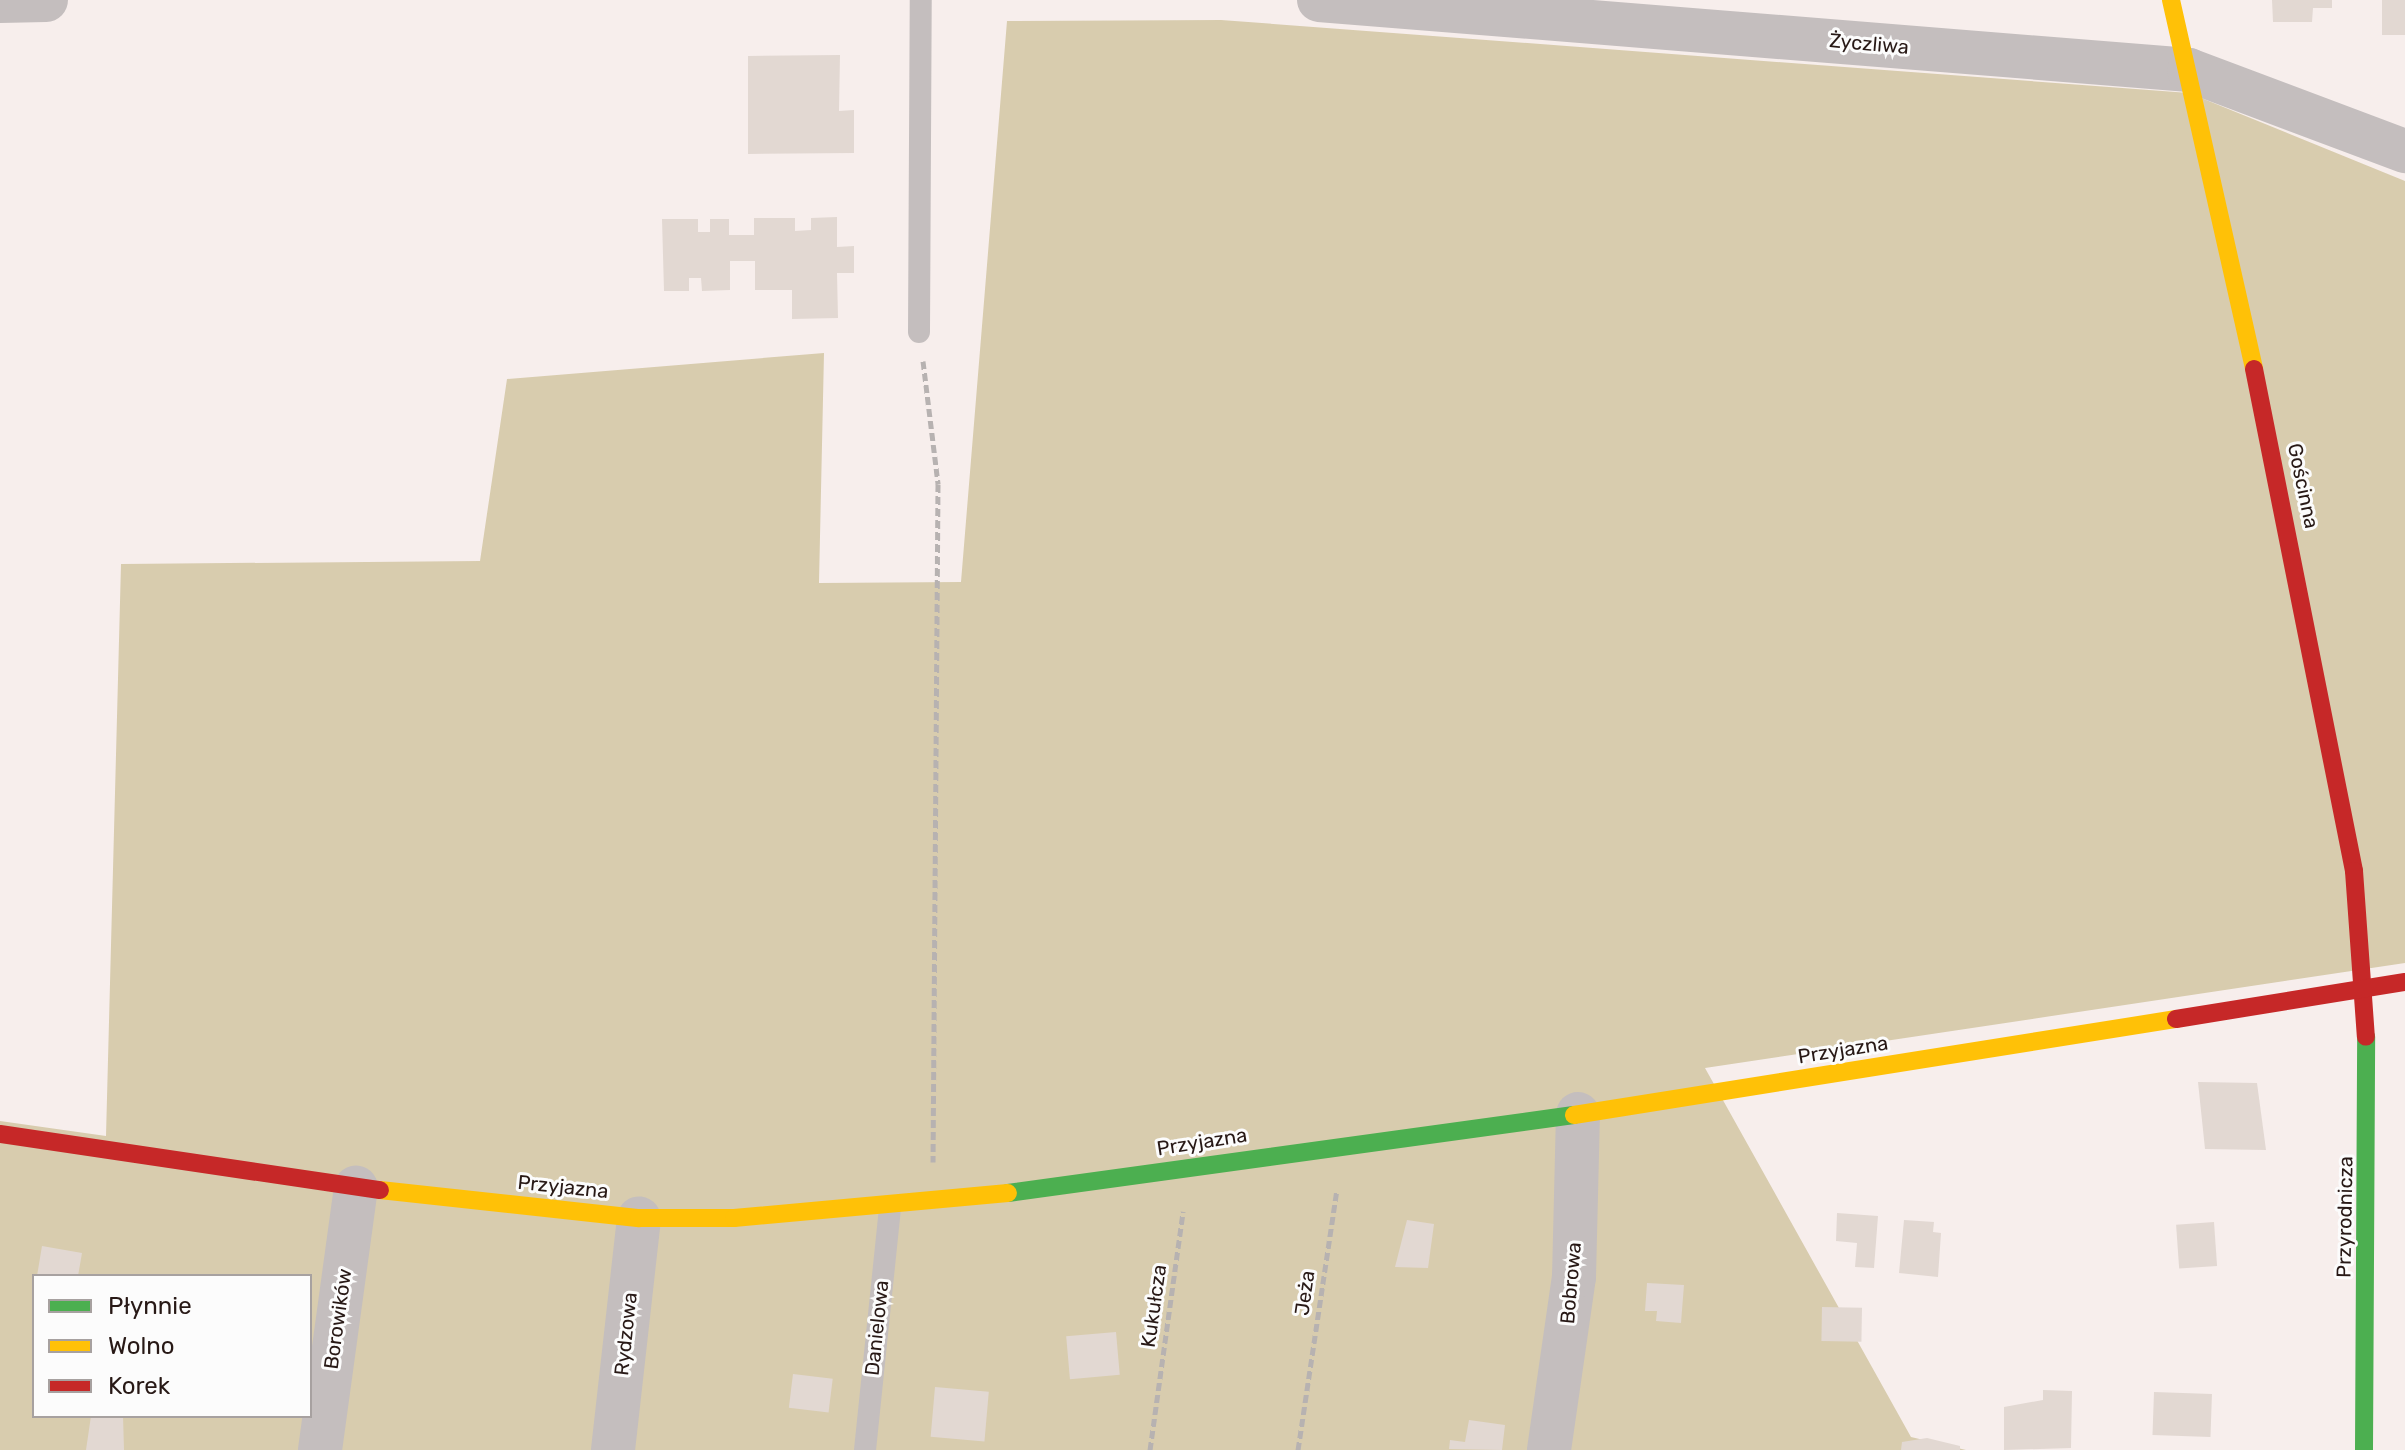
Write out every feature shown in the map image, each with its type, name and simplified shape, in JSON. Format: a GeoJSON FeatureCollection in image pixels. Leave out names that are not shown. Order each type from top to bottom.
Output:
{"type":"FeatureCollection","features":[{"type":"Feature","properties":{"kind":"street"},"geometry":{"type":"LineString","coordinates":[[0,1],[46,0]]}},
{"type":"Feature","properties":{"kind":"street","name":"Życzliwa"},"geometry":{"type":"LineString","coordinates":[[1319,0],[2189,70],[2405,151]]}},
{"type":"Feature","properties":{"kind":"street","name":"Gościnna"},"geometry":{"type":"LineString","coordinates":[[2171,0],[2287,516],[2354,871],[2366,985]]}},
{"type":"Feature","properties":{"kind":"street","name":"Przyjazna"},"geometry":{"type":"LineString","coordinates":[[0,1134],[356,1187],[639,1218],[890,1207],[1344,1142],[1578,1114],[2366,985],[2405,982]]}},
{"type":"Feature","properties":{"kind":"street","name":"Przyrodnicza"},"geometry":{"type":"LineString","coordinates":[[2364,1450],[2366,985]]}},
{"type":"Feature","properties":{"kind":"street","name":"Bobrowa"},"geometry":{"type":"LineString","coordinates":[[1549,1450],[1574,1277],[1578,1114]]}},
{"type":"Feature","properties":{"kind":"street","name":"Borowików"},"geometry":{"type":"LineString","coordinates":[[320,1450],[356,1187]]}},
{"type":"Feature","properties":{"kind":"street","name":"Rydzowa"},"geometry":{"type":"LineString","coordinates":[[613,1450],[639,1218]]}},
{"type":"Feature","properties":{"kind":"lane"},"geometry":{"type":"LineString","coordinates":[[919,332],[921,0]]}},
{"type":"Feature","properties":{"kind":"lane","name":"Danielowa"},"geometry":{"type":"LineString","coordinates":[[865,1450],[890,1207]]}},
{"type":"Feature","properties":{"kind":"path"},"geometry":{"type":"LineString","coordinates":[[919,332],[938,484],[933,1203]]}},
{"type":"Feature","properties":{"kind":"path","name":"Jeża"},"geometry":{"type":"LineString","coordinates":[[1298,1450],[1344,1142]]}},
{"type":"Feature","properties":{"kind":"path","name":"Kukułcza"},"geometry":{"type":"LineString","coordinates":[[1150,1450],[1189,1166]]}},
{"type":"Feature","properties":{"kind":"shaded area"},"geometry":{"type":"Polygon","coordinates":[[[1221,20],[2189,93],[2405,181],[2405,963],[1705,1068],[1911,1437],[1966,1450],[0,1450],[0,1121],[106,1136],[121,564],[480,561],[507,379],[824,353],[819,583],[961,582],[1007,21],[1221,20]]]}},
{"type":"Feature","properties":{"kind":"building"},"geometry":{"type":"Polygon","coordinates":[[[2272,0],[2332,0],[2332,8],[2313,8],[2312,22],[2273,22],[2272,0]]]}},
{"type":"Feature","properties":{"kind":"building"},"geometry":{"type":"Polygon","coordinates":[[[2382,0],[2405,0],[2405,35],[2382,35],[2382,0]]]}},
{"type":"Feature","properties":{"kind":"building"},"geometry":{"type":"Polygon","coordinates":[[[840,55],[839,111],[854,110],[854,153],[748,154],[748,56],[840,55]]]}},
{"type":"Feature","properties":{"kind":"building"},"geometry":{"type":"Polygon","coordinates":[[[837,217],[837,247],[854,246],[854,273],[837,273],[838,318],[792,319],[792,290],[755,290],[755,261],[730,261],[730,290],[702,291],[701,278],[689,278],[689,291],[664,291],[662,219],[698,219],[698,232],[710,232],[710,219],[729,219],[729,235],[754,235],[754,218],[795,218],[795,231],[811,230],[811,218],[837,217]]]}},
{"type":"Feature","properties":{"kind":"building"},"geometry":{"type":"Polygon","coordinates":[[[2198,1082],[2257,1083],[2266,1150],[2205,1149],[2198,1082]]]}},
{"type":"Feature","properties":{"kind":"building"},"geometry":{"type":"Polygon","coordinates":[[[1837,1213],[1878,1216],[1874,1268],[1855,1267],[1857,1243],[1836,1241],[1837,1213]]]}},
{"type":"Feature","properties":{"kind":"building"},"geometry":{"type":"Polygon","coordinates":[[[1407,1220],[1434,1224],[1428,1268],[1395,1267],[1407,1220]]]}},
{"type":"Feature","properties":{"kind":"building"},"geometry":{"type":"Polygon","coordinates":[[[1904,1220],[1934,1222],[1933,1232],[1941,1233],[1938,1277],[1899,1273],[1904,1220]]]}},
{"type":"Feature","properties":{"kind":"building"},"geometry":{"type":"Polygon","coordinates":[[[2214,1222],[2217,1266],[2179,1269],[2176,1225],[2214,1222]]]}},
{"type":"Feature","properties":{"kind":"building"},"geometry":{"type":"Polygon","coordinates":[[[42,1246],[82,1253],[78,1274],[37,1274],[42,1246]]]}},
{"type":"Feature","properties":{"kind":"building"},"geometry":{"type":"Polygon","coordinates":[[[1647,1283],[1684,1285],[1681,1323],[1656,1321],[1657,1311],[1645,1311],[1647,1283]]]}},
{"type":"Feature","properties":{"kind":"building"},"geometry":{"type":"Polygon","coordinates":[[[1822,1307],[1862,1308],[1861,1342],[1821,1341],[1822,1307]]]}},
{"type":"Feature","properties":{"kind":"building"},"geometry":{"type":"Polygon","coordinates":[[[1116,1332],[1120,1375],[1070,1379],[1066,1336],[1116,1332]]]}},
{"type":"Feature","properties":{"kind":"building"},"geometry":{"type":"Polygon","coordinates":[[[793,1374],[833,1379],[829,1413],[789,1408],[793,1374]]]}},
{"type":"Feature","properties":{"kind":"building"},"geometry":{"type":"Polygon","coordinates":[[[935,1387],[989,1392],[984,1442],[931,1437],[935,1387]]]}},
{"type":"Feature","properties":{"kind":"building"},"geometry":{"type":"Polygon","coordinates":[[[2043,1390],[2072,1391],[2071,1448],[2004,1450],[2004,1407],[2043,1400],[2043,1390]]]}},
{"type":"Feature","properties":{"kind":"building"},"geometry":{"type":"Polygon","coordinates":[[[2154,1392],[2212,1394],[2210,1437],[2152,1435],[2154,1392]]]}},
{"type":"Feature","properties":{"kind":"building"},"geometry":{"type":"Polygon","coordinates":[[[91,1418],[123,1418],[124,1450],[86,1450],[91,1418]]]}},
{"type":"Feature","properties":{"kind":"building"},"geometry":{"type":"Polygon","coordinates":[[[1469,1420],[1505,1425],[1502,1450],[1449,1449],[1450,1440],[1465,1442],[1469,1420]]]}},
{"type":"Feature","properties":{"kind":"building"},"geometry":{"type":"Polygon","coordinates":[[[1927,1438],[1960,1446],[1960,1450],[1901,1450],[1902,1442],[1927,1438]]]}},
{"type":"Feature","properties":{"kind":"traffic: fast"},"geometry":{"type":"LineString","coordinates":[[2364,1450],[2366,1037]]}},
{"type":"Feature","properties":{"kind":"traffic: fast"},"geometry":{"type":"LineString","coordinates":[[1008,1193],[1574,1115]]}},
{"type":"Feature","properties":{"kind":"traffic: slow"},"geometry":{"type":"LineString","coordinates":[[2171,0],[2254,369]]}},
{"type":"Feature","properties":{"kind":"traffic: slow"},"geometry":{"type":"LineString","coordinates":[[1574,1115],[2176,1019]]}},
{"type":"Feature","properties":{"kind":"traffic: slow"},"geometry":{"type":"LineString","coordinates":[[380,1190],[639,1218],[734,1218],[1008,1193]]}},
{"type":"Feature","properties":{"kind":"traffic: jam"},"geometry":{"type":"LineString","coordinates":[[2254,369],[2354,871],[2366,1037]]}},
{"type":"Feature","properties":{"kind":"traffic: jam"},"geometry":{"type":"LineString","coordinates":[[2176,1019],[2405,982]]}},
{"type":"Feature","properties":{"kind":"traffic: jam"},"geometry":{"type":"LineString","coordinates":[[0,1134],[380,1190]]}}]}
